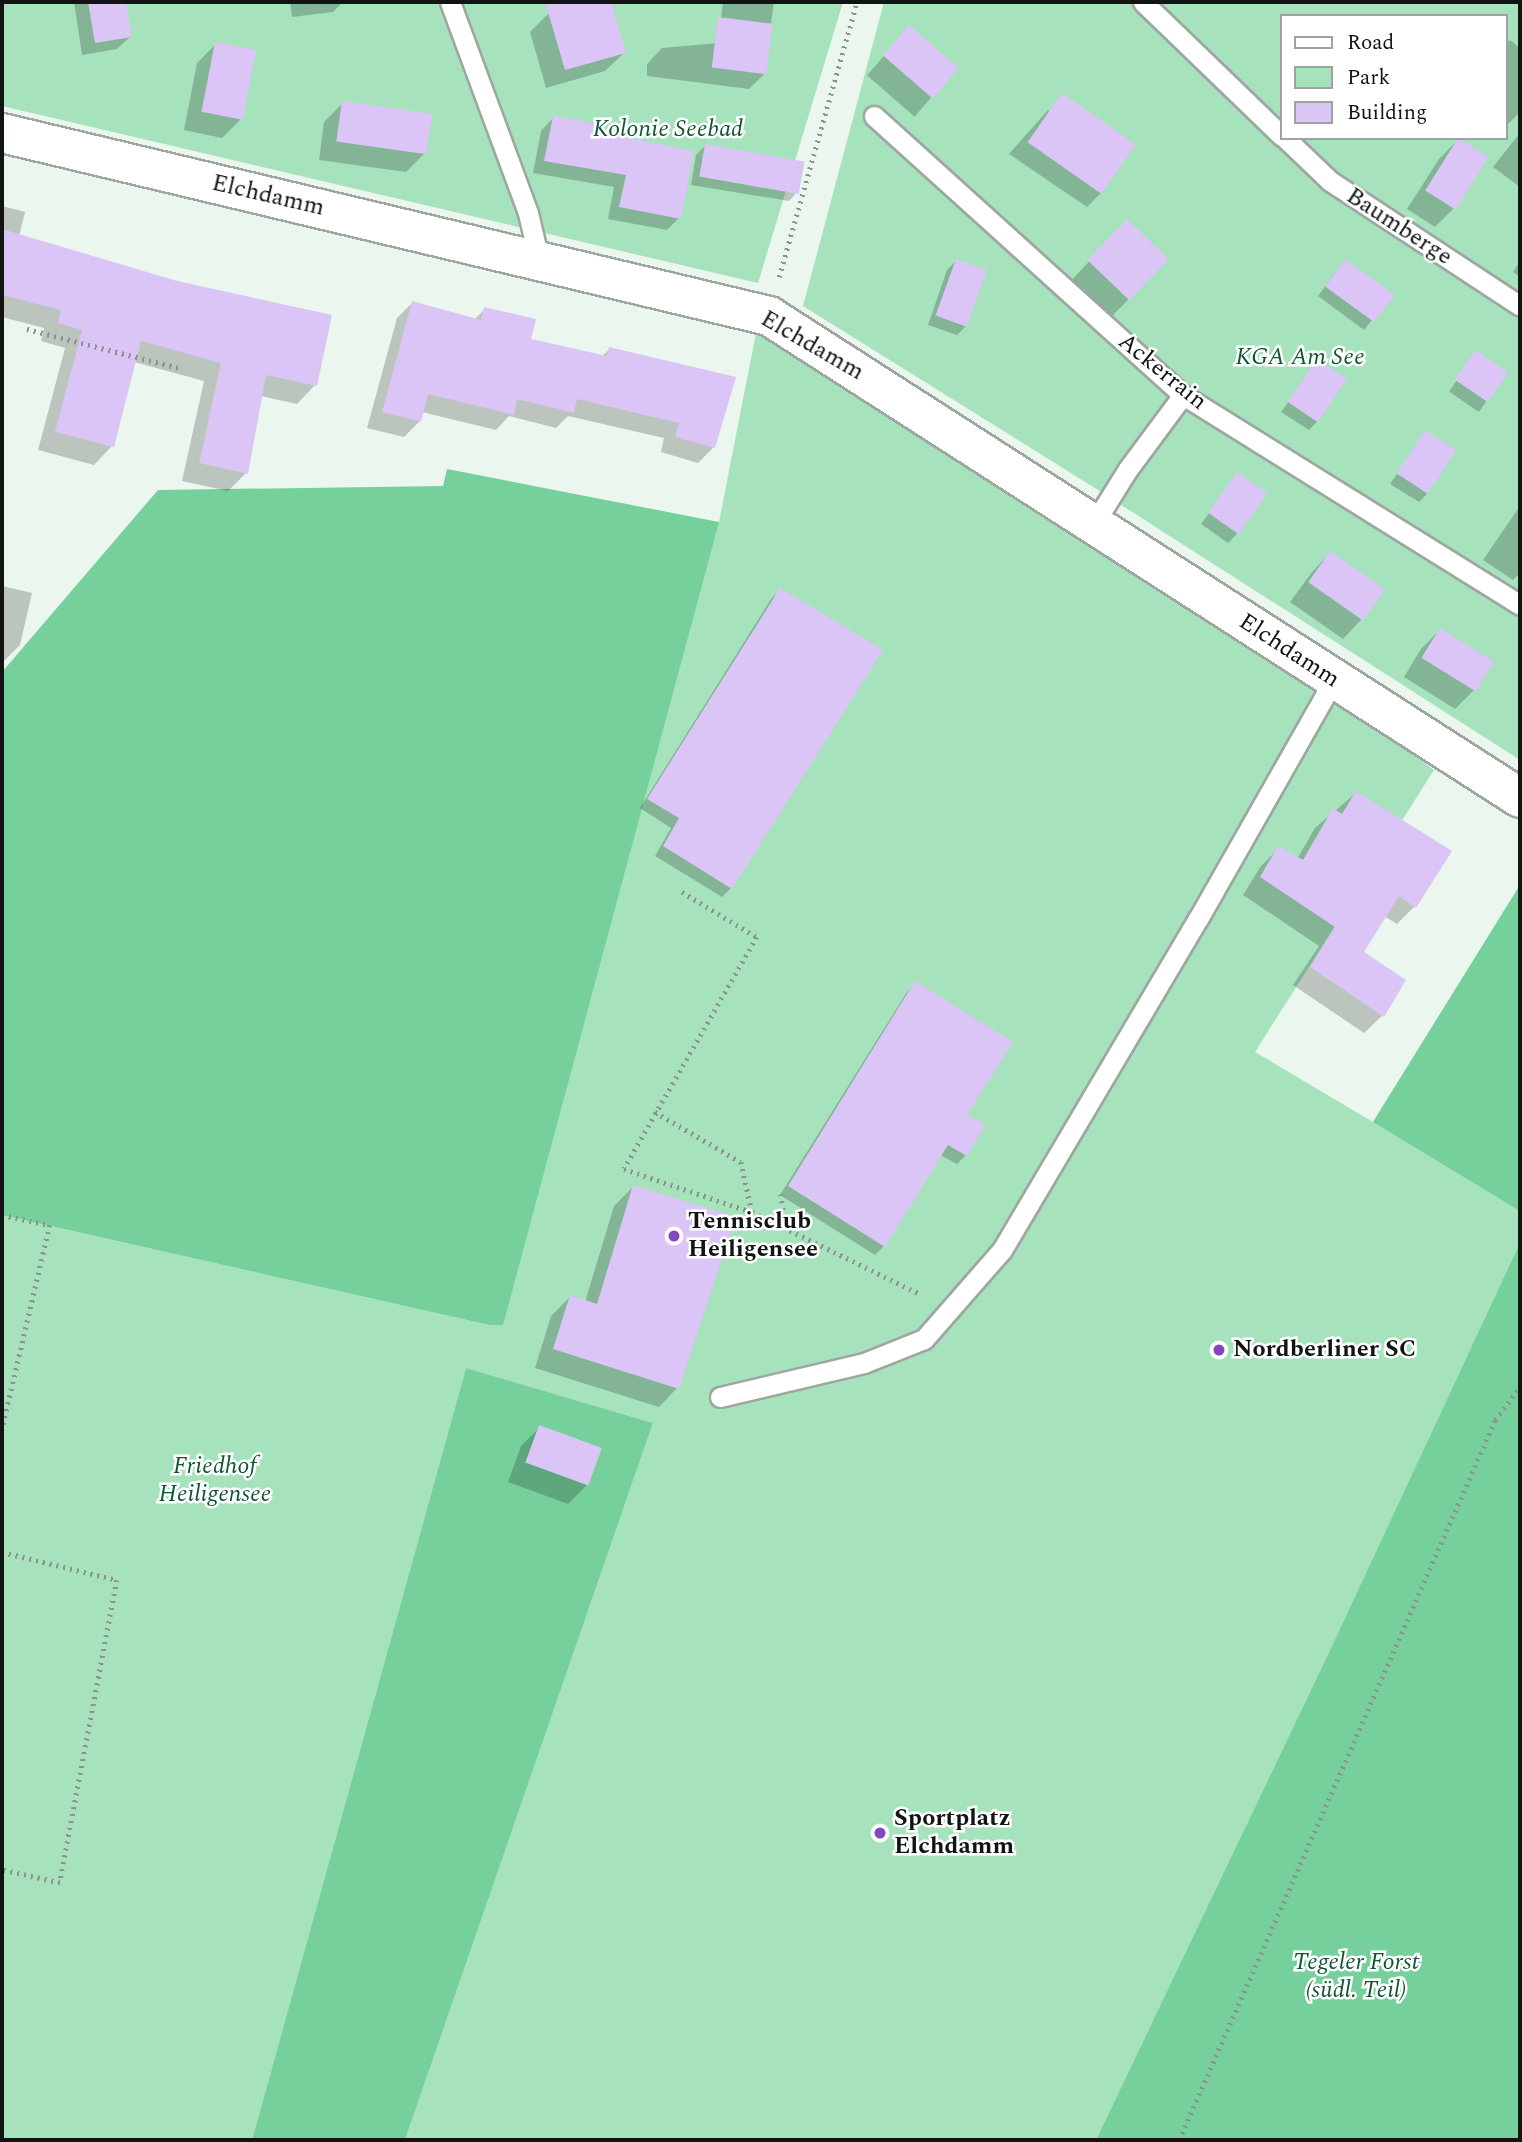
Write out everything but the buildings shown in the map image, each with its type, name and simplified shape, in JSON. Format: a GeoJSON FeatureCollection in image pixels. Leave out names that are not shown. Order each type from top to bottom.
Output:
{"type":"FeatureCollection","features":[{"type":"Feature","properties":{"kind":"street","name":"Elchdamm"},"geometry":{"type":"LineString","coordinates":[[2,133],[769,316],[1520,798]]}},
{"type":"Feature","properties":{"kind":"lane"},"geometry":{"type":"LineString","coordinates":[[450,2],[528,213],[539,260]]}},
{"type":"Feature","properties":{"kind":"lane","name":"Baumberge"},"geometry":{"type":"LineString","coordinates":[[1143,2],[1280,133]]}},
{"type":"Feature","properties":{"kind":"lane","name":"Ackerrain"},"geometry":{"type":"LineString","coordinates":[[874,116],[1183,395],[1520,605]]}},
{"type":"Feature","properties":{"kind":"lane","name":"Baumberge"},"geometry":{"type":"LineString","coordinates":[[1287,140],[1330,181],[1520,306]]}},
{"type":"Feature","properties":{"kind":"lane"},"geometry":{"type":"LineString","coordinates":[[1093,525],[1128,469],[1183,395]]}},
{"type":"Feature","properties":{"kind":"lane"},"geometry":{"type":"LineString","coordinates":[[720,1397],[864,1363],[924,1339],[1002,1250],[1198,919],[1335,680]]}},
{"type":"Feature","properties":{"kind":"path"},"geometry":{"type":"LineString","coordinates":[[769,316],[857,2]]}},
{"type":"Feature","properties":{"kind":"path"},"geometry":{"type":"LineString","coordinates":[[27,329],[180,368]]}},
{"type":"Feature","properties":{"kind":"path"},"geometry":{"type":"LineString","coordinates":[[682,892],[757,937],[624,1169],[752,1212],[950,1309]]}},
{"type":"Feature","properties":{"kind":"path"},"geometry":{"type":"LineString","coordinates":[[655,1112],[741,1162],[752,1212]]}},
{"type":"Feature","properties":{"kind":"path"},"geometry":{"type":"LineString","coordinates":[[781,1194],[786,1229]]}},
{"type":"Feature","properties":{"kind":"path"},"geometry":{"type":"LineString","coordinates":[[2,1215],[50,1225],[2,1430]]}},
{"type":"Feature","properties":{"kind":"path"},"geometry":{"type":"LineString","coordinates":[[1179,2140],[1495,1420],[1520,1387]]}},
{"type":"Feature","properties":{"kind":"path"},"geometry":{"type":"LineString","coordinates":[[2,1552],[117,1580],[60,1883],[2,1870]]}},
{"type":"Feature","properties":{"kind":"green space","name":"Kolonie Seebad"},"geometry":{"type":"Polygon","coordinates":[[[2,2],[843,2],[758,283],[2,106],[2,2]]]}},
{"type":"Feature","properties":{"kind":"green space","name":"KGA Am See"},"geometry":{"type":"Polygon","coordinates":[[[884,2],[1520,2],[1520,760],[1090,485],[803,306],[884,2]]]}},
{"type":"Feature","properties":{"kind":"green space","name":"Friedhof Heiligensee"},"geometry":{"type":"Polygon","coordinates":[[[757,328],[1328,694],[1434,770],[1255,1052],[1373,1122],[1520,885],[1520,2140],[1153,2021],[1096,2140],[405,2140],[653,1423],[466,1368],[252,2140],[2,2140],[2,1215],[489,1325],[719,522],[757,328]]]}},
{"type":"Feature","properties":{"kind":"green space"},"geometry":{"type":"Polygon","coordinates":[[[447,469],[719,522],[503,1325],[489,1325],[2,1215],[2,672],[158,490],[443,486],[447,469]]]}},
{"type":"Feature","properties":{"kind":"green space"},"geometry":{"type":"Polygon","coordinates":[[[1520,885],[1520,1211],[1373,1122],[1520,885]]]}},
{"type":"Feature","properties":{"kind":"green space","name":"Tegeler Forst (südl. Teil)"},"geometry":{"type":"Polygon","coordinates":[[[1520,1243],[1520,2140],[1096,2140],[1327,1657],[1520,1243]]]}},
{"type":"Feature","properties":{"kind":"green space"},"geometry":{"type":"Polygon","coordinates":[[[466,1368],[653,1423],[405,2140],[252,2140],[466,1368]]]}},
{"type":"Feature","properties":{"kind":"place","name":"Tennisclub Heiligensee"},"geometry":{"type":"Point","coordinates":[674,1236]}},
{"type":"Feature","properties":{"kind":"place","name":"Nordberliner SC"},"geometry":{"type":"Point","coordinates":[1219,1350]}},
{"type":"Feature","properties":{"kind":"place","name":"Sportplatz Elchdamm"},"geometry":{"type":"Point","coordinates":[880,1833]}}]}
